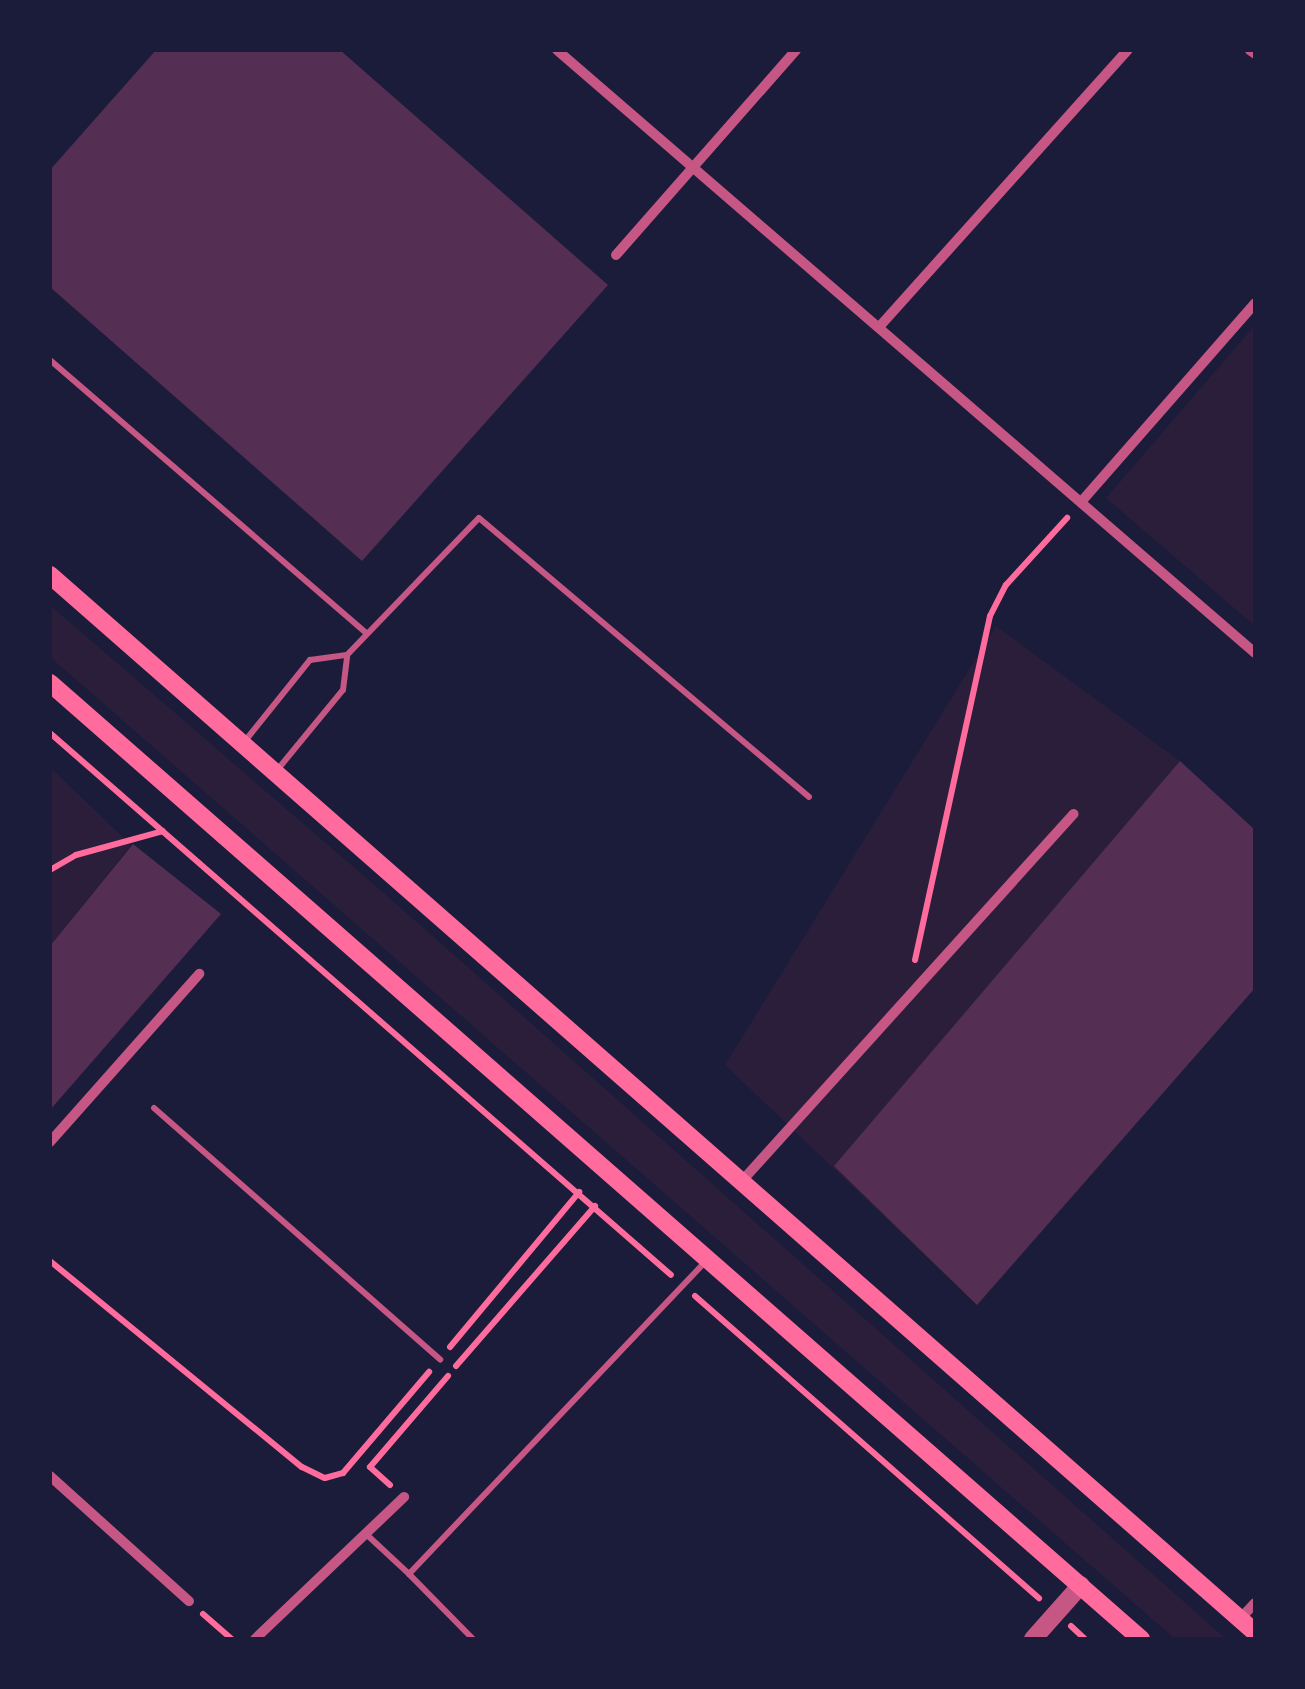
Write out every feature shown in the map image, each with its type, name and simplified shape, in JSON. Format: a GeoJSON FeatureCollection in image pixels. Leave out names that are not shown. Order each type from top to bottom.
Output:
{"type":"FeatureCollection","features":[{"type":"Feature","properties":{"kind":"main road"},"geometry":{"type":"LineString","coordinates":[[50,575],[1255,1632]]}},
{"type":"Feature","properties":{"kind":"main road"},"geometry":{"type":"LineString","coordinates":[[50,682],[711,1256],[1140,1639]]}},
{"type":"Feature","properties":{"kind":"street"},"geometry":{"type":"LineString","coordinates":[[557,50],[1255,653]]}},
{"type":"Feature","properties":{"kind":"street"},"geometry":{"type":"LineString","coordinates":[[616,255],[796,50]]}},
{"type":"Feature","properties":{"kind":"street"},"geometry":{"type":"LineString","coordinates":[[880,326],[1128,50]]}},
{"type":"Feature","properties":{"kind":"street"},"geometry":{"type":"LineString","coordinates":[[1081,502],[1255,303]]}},
{"type":"Feature","properties":{"kind":"street"},"geometry":{"type":"LineString","coordinates":[[741,1182],[1074,814]]}},
{"type":"Feature","properties":{"kind":"street"},"geometry":{"type":"LineString","coordinates":[[50,1142],[199,974]]}},
{"type":"Feature","properties":{"kind":"street"},"geometry":{"type":"LineString","coordinates":[[50,1476],[188,1601]]}},
{"type":"Feature","properties":{"kind":"street"},"geometry":{"type":"LineString","coordinates":[[255,1639],[404,1497]]}},
{"type":"Feature","properties":{"kind":"street"},"geometry":{"type":"LineString","coordinates":[[1033,1639],[1081,1585]]}},
{"type":"Feature","properties":{"kind":"street"},"geometry":{"type":"LineString","coordinates":[[1240,1619],[1255,1604]]}},
{"type":"Feature","properties":{"kind":"lane"},"geometry":{"type":"LineString","coordinates":[[50,360],[364,631]]}},
{"type":"Feature","properties":{"kind":"lane"},"geometry":{"type":"LineString","coordinates":[[276,770],[343,690],[347,655],[364,631],[479,518],[809,797]]}},
{"type":"Feature","properties":{"kind":"lane"},"geometry":{"type":"LineString","coordinates":[[244,742],[310,660],[347,655]]}},
{"type":"Feature","properties":{"kind":"lane"},"geometry":{"type":"LineString","coordinates":[[154,1108],[440,1359]]}},
{"type":"Feature","properties":{"kind":"lane"},"geometry":{"type":"LineString","coordinates":[[409,1574],[711,1256]]}},
{"type":"Feature","properties":{"kind":"lane"},"geometry":{"type":"LineString","coordinates":[[365,1534],[473,1639]]}},
{"type":"Feature","properties":{"kind":"path"},"geometry":{"type":"LineString","coordinates":[[907,999],[990,616],[1006,584],[1081,502]]}},
{"type":"Feature","properties":{"kind":"path"},"geometry":{"type":"LineString","coordinates":[[50,733],[1035,1595]]}},
{"type":"Feature","properties":{"kind":"path"},"geometry":{"type":"LineString","coordinates":[[50,870],[76,855],[163,831]]}},
{"type":"Feature","properties":{"kind":"path"},"geometry":{"type":"LineString","coordinates":[[50,1261],[302,1467],[325,1478],[343,1473],[603,1164]]}},
{"type":"Feature","properties":{"kind":"path"},"geometry":{"type":"LineString","coordinates":[[404,1497],[370,1468],[619,1178]]}},
{"type":"Feature","properties":{"kind":"path"},"geometry":{"type":"LineString","coordinates":[[188,1601],[232,1639]]}},
{"type":"Feature","properties":{"kind":"shaded area"},"geometry":{"type":"Polygon","coordinates":[[[1255,325],[1255,626],[1106,498],[1255,325]]]}},
{"type":"Feature","properties":{"kind":"shaded area"},"geometry":{"type":"Polygon","coordinates":[[[50,605],[401,908],[1226,1639],[1175,1639],[50,657],[50,605]]]}},
{"type":"Feature","properties":{"kind":"shaded area"},"geometry":{"type":"Polygon","coordinates":[[[996,626],[1180,761],[1255,830],[1255,988],[977,1305],[725,1065],[996,626]]]}},
{"type":"Feature","properties":{"kind":"shaded area"},"geometry":{"type":"Polygon","coordinates":[[[50,767],[131,845],[50,946],[50,767]]]}},
{"type":"Feature","properties":{"kind":"building"},"geometry":{"type":"Polygon","coordinates":[[[156,50],[340,50],[608,285],[362,561],[50,287],[50,170],[156,50]]]}},
{"type":"Feature","properties":{"kind":"building"},"geometry":{"type":"Polygon","coordinates":[[[1180,761],[1255,830],[1255,988],[977,1305],[834,1166],[1180,761]]]}},
{"type":"Feature","properties":{"kind":"building"},"geometry":{"type":"Polygon","coordinates":[[[133,844],[221,914],[50,1110],[50,946],[133,844]]]}}]}
